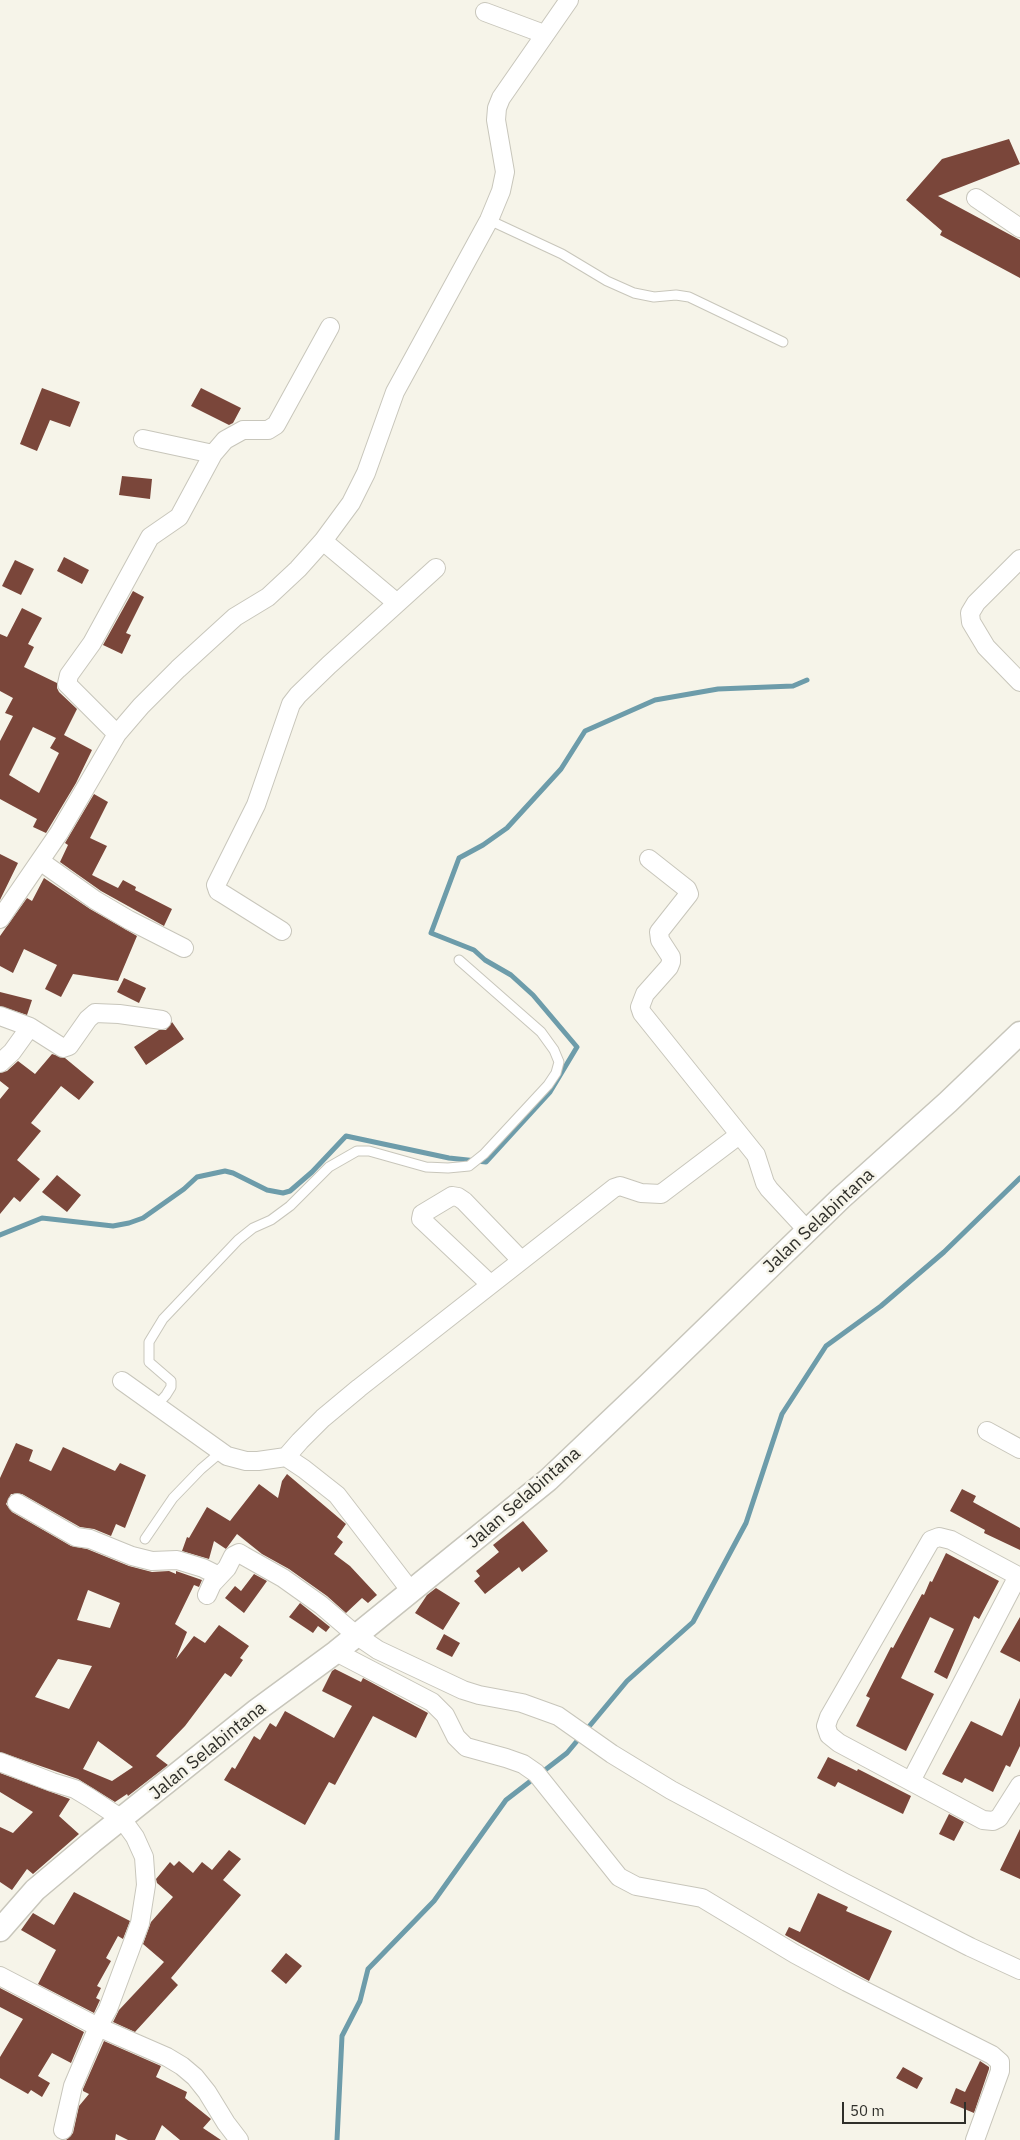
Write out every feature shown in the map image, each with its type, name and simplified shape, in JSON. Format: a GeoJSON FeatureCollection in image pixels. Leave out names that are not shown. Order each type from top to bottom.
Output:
{"type":"FeatureCollection","features":[{"type":"Feature","properties":{"kind":"street"},"geometry":{"type":"LineString","coordinates":[[0,919],[59,833],[117,734],[141,706],[178,669],[235,618],[268,597],[298,569],[323,541],[351,503],[366,473],[395,392],[489,220],[501,191],[504,172],[498,140],[497,108],[501,98],[569,0]]}},
{"type":"Feature","properties":{"kind":"street"},"geometry":{"type":"LineString","coordinates":[[485,12],[544,34]]}},
{"type":"Feature","properties":{"kind":"street"},"geometry":{"type":"LineString","coordinates":[[976,198],[1020,228]]}},
{"type":"Feature","properties":{"kind":"street"},"geometry":{"type":"LineString","coordinates":[[117,734],[66,684],[66,680],[92,643],[150,537],[179,517],[213,454],[232,435],[243,430],[268,430],[276,425],[330,327]]}},
{"type":"Feature","properties":{"kind":"street"},"geometry":{"type":"LineString","coordinates":[[143,439],[213,454]]}},
{"type":"Feature","properties":{"kind":"street"},"geometry":{"type":"LineString","coordinates":[[323,541],[397,603]]}},
{"type":"Feature","properties":{"kind":"street"},"geometry":{"type":"LineString","coordinates":[[1020,559],[976,603],[970,613],[971,622],[986,647],[1020,682]]}},
{"type":"Feature","properties":{"kind":"street"},"geometry":{"type":"LineString","coordinates":[[282,932],[218,891],[216,883],[256,805],[291,704],[298,695],[436,568]]}},
{"type":"Feature","properties":{"kind":"street"},"geometry":{"type":"LineString","coordinates":[[649,858],[687,889],[689,894],[659,932],[660,940],[671,957],[671,962],[669,967],[645,994],[640,1008],[647,1020],[756,1155],[765,1183],[807,1230]]}},
{"type":"Feature","properties":{"kind":"street"},"geometry":{"type":"LineString","coordinates":[[40,861],[95,900],[184,948]]}},
{"type":"Feature","properties":{"kind":"street"},"geometry":{"type":"LineString","coordinates":[[0,1016],[30,1027],[63,1048],[69,1046],[88,1019],[95,1013],[162,1020]]}},
{"type":"Feature","properties":{"kind":"street"},"geometry":{"type":"LineString","coordinates":[[0,1063],[12,1052],[30,1027]]}},
{"type":"Feature","properties":{"kind":"street","name":"Jalan Selabintana"},"geometry":{"type":"LineString","coordinates":[[0,1930],[35,1890],[257,1710],[336,1652],[410,1590],[548,1480],[807,1230],[948,1102],[1020,1033]]}},
{"type":"Feature","properties":{"kind":"street"},"geometry":{"type":"LineString","coordinates":[[122,1381],[220,1452],[235,1459],[246,1461],[272,1460],[286,1457],[300,1440],[323,1418],[490,1284],[614,1188],[620,1186],[641,1193],[661,1194],[739,1135]]}},
{"type":"Feature","properties":{"kind":"street"},"geometry":{"type":"LineString","coordinates":[[490,1284],[421,1219],[422,1214],[452,1196],[458,1197],[521,1260]]}},
{"type":"Feature","properties":{"kind":"street"},"geometry":{"type":"LineString","coordinates":[[987,1431],[1020,1449]]}},
{"type":"Feature","properties":{"kind":"street"},"geometry":{"type":"LineString","coordinates":[[286,1457],[336,1495],[410,1590]]}},
{"type":"Feature","properties":{"kind":"street"},"geometry":{"type":"LineString","coordinates":[[17,1503],[76,1537],[152,1561],[177,1560],[203,1568],[219,1576]]}},
{"type":"Feature","properties":{"kind":"street"},"geometry":{"type":"LineString","coordinates":[[910,1781],[1019,1577],[951,1540],[939,1537],[931,1540],[830,1717],[826,1731],[833,1739],[910,1781],[983,1820],[988,1821],[999,1818],[1020,1785]]}},
{"type":"Feature","properties":{"kind":"street"},"geometry":{"type":"LineString","coordinates":[[207,1594],[212,1584],[227,1568],[233,1556],[239,1553],[283,1578],[378,1650],[463,1690],[478,1695],[522,1703],[558,1716],[627,1764],[671,1790],[970,1947],[1020,1970]]}},
{"type":"Feature","properties":{"kind":"street"},"geometry":{"type":"LineString","coordinates":[[336,1652],[432,1702],[446,1715],[456,1737],[466,1747],[523,1764],[536,1773],[619,1877],[636,1886],[702,1898],[795,1954],[992,2055],[1000,2062],[1000,2071],[975,2140]]}},
{"type":"Feature","properties":{"kind":"street"},"geometry":{"type":"LineString","coordinates":[[0,1762],[75,1789],[122,1819],[138,1841],[144,1857],[146,1885],[144,1902],[136,1932],[108,2008],[98,2026],[72,2086],[64,2130]]}},
{"type":"Feature","properties":{"kind":"street"},"geometry":{"type":"LineString","coordinates":[[0,1976],[182,2066],[195,2077],[207,2092],[239,2140]]}},
{"type":"Feature","properties":{"kind":"lane"},"geometry":{"type":"LineString","coordinates":[[489,220],[562,254],[607,281],[634,293],[654,297],[676,295],[689,297],[783,342]]}},
{"type":"Feature","properties":{"kind":"lane"},"geometry":{"type":"LineString","coordinates":[[157,1405],[166,1394],[171,1382],[149,1362],[149,1342],[163,1318],[238,1240],[253,1228],[271,1220],[290,1206],[329,1167],[357,1151],[368,1151],[426,1167],[448,1168],[469,1166],[484,1154],[548,1085],[556,1073],[559,1062],[554,1050],[541,1032],[459,960]]}},
{"type":"Feature","properties":{"kind":"lane"},"geometry":{"type":"LineString","coordinates":[[145,1539],[173,1498],[220,1452]]}},
{"type":"Feature","properties":{"kind":"building"},"geometry":{"type":"Polygon","coordinates":[[[1009,139],[1020,164],[938,196],[1020,240],[1020,278],[940,235],[942,231],[906,200],[942,159],[1009,139]]]}},
{"type":"Feature","properties":{"kind":"building"},"geometry":{"type":"Polygon","coordinates":[[[42,388],[80,402],[70,427],[50,420],[37,451],[20,444],[42,388]]]}},
{"type":"Feature","properties":{"kind":"building"},"geometry":{"type":"Polygon","coordinates":[[[201,388],[241,408],[233,423],[229,425],[191,406],[201,388]]]}},
{"type":"Feature","properties":{"kind":"building"},"geometry":{"type":"Polygon","coordinates":[[[122,476],[152,479],[150,499],[119,495],[122,476]]]}},
{"type":"Feature","properties":{"kind":"building"},"geometry":{"type":"Polygon","coordinates":[[[64,557],[89,570],[82,584],[57,571],[64,557]]]}},
{"type":"Feature","properties":{"kind":"building"},"geometry":{"type":"Polygon","coordinates":[[[15,560],[34,569],[21,595],[2,586],[15,560]]]}},
{"type":"Feature","properties":{"kind":"building"},"geometry":{"type":"Polygon","coordinates":[[[133,591],[144,597],[126,633],[131,635],[122,654],[103,645],[133,591]]]}},
{"type":"Feature","properties":{"kind":"building"},"geometry":{"type":"Polygon","coordinates":[[[22,608],[42,618],[28,644],[34,647],[24,667],[57,683],[59,692],[77,709],[64,735],[92,750],[76,783],[46,833],[33,827],[37,819],[0,799],[0,741],[13,716],[5,713],[13,698],[0,691],[0,634],[7,637],[22,608]],[[33,727],[9,775],[39,793],[59,753],[50,748],[56,738],[33,727]]]}},
{"type":"Feature","properties":{"kind":"building"},"geometry":{"type":"Polygon","coordinates":[[[94,794],[108,802],[90,838],[107,846],[92,875],[118,888],[123,880],[136,887],[135,890],[172,909],[164,926],[101,891],[60,862],[68,845],[65,843],[94,794]]]}},
{"type":"Feature","properties":{"kind":"building"},"geometry":{"type":"Polygon","coordinates":[[[0,854],[18,863],[0,900],[0,854]]]}},
{"type":"Feature","properties":{"kind":"building"},"geometry":{"type":"Polygon","coordinates":[[[44,878],[90,909],[137,936],[118,981],[73,974],[61,997],[45,989],[57,965],[24,949],[13,973],[0,966],[0,936],[27,898],[32,901],[44,878]]]}},
{"type":"Feature","properties":{"kind":"building"},"geometry":{"type":"Polygon","coordinates":[[[124,978],[146,988],[139,1003],[117,992],[124,978]]]}},
{"type":"Feature","properties":{"kind":"building"},"geometry":{"type":"Polygon","coordinates":[[[0,992],[32,1000],[27,1015],[0,1006],[0,992]]]}},
{"type":"Feature","properties":{"kind":"building"},"geometry":{"type":"Polygon","coordinates":[[[172,1022],[184,1039],[146,1065],[134,1047],[159,1030],[166,1030],[172,1022]]]}},
{"type":"Feature","properties":{"kind":"building"},"geometry":{"type":"Polygon","coordinates":[[[52,1054],[65,1058],[94,1082],[79,1100],[61,1086],[31,1123],[41,1131],[17,1160],[40,1179],[20,1202],[14,1197],[0,1214],[0,1099],[9,1088],[0,1081],[0,1073],[7,1071],[18,1061],[35,1074],[52,1054]]]}},
{"type":"Feature","properties":{"kind":"building"},"geometry":{"type":"Polygon","coordinates":[[[57,1175],[81,1195],[67,1212],[42,1192],[57,1175]]]}},
{"type":"Feature","properties":{"kind":"building"},"geometry":{"type":"Polygon","coordinates":[[[16,1443],[33,1450],[29,1461],[51,1471],[63,1447],[115,1471],[120,1463],[146,1475],[125,1528],[116,1524],[111,1536],[94,1529],[80,1527],[22,1494],[11,1494],[6,1504],[12,1512],[71,1546],[87,1549],[129,1566],[152,1572],[169,1571],[176,1574],[176,1571],[202,1580],[199,1587],[194,1585],[175,1624],[187,1632],[176,1659],[194,1636],[205,1643],[219,1625],[249,1646],[240,1658],[243,1660],[231,1677],[225,1673],[185,1726],[156,1756],[168,1765],[128,1796],[127,1794],[115,1802],[78,1779],[0,1752],[0,1478],[16,1443]],[[88,1590],[77,1620],[110,1628],[120,1603],[88,1590]],[[58,1659],[35,1697],[69,1709],[92,1666],[58,1659]],[[98,1741],[83,1769],[112,1781],[133,1767],[98,1741]]]}},
{"type":"Feature","properties":{"kind":"building"},"geometry":{"type":"Polygon","coordinates":[[[287,1474],[346,1524],[337,1537],[343,1542],[334,1554],[350,1566],[377,1595],[368,1603],[362,1598],[346,1613],[327,1596],[289,1569],[262,1554],[237,1534],[226,1549],[214,1541],[209,1559],[182,1551],[187,1537],[189,1538],[207,1507],[230,1521],[259,1484],[278,1498],[282,1481],[287,1474]]]}},
{"type":"Feature","properties":{"kind":"building"},"geometry":{"type":"Polygon","coordinates":[[[962,1489],[976,1496],[973,1502],[1020,1528],[1020,1550],[984,1533],[985,1530],[950,1511],[962,1489]]]}},
{"type":"Feature","properties":{"kind":"building"},"geometry":{"type":"Polygon","coordinates":[[[523,1521],[548,1551],[522,1572],[519,1567],[485,1594],[474,1581],[480,1576],[476,1571],[499,1552],[493,1545],[523,1521]]]}},
{"type":"Feature","properties":{"kind":"building"},"geometry":{"type":"Polygon","coordinates":[[[946,1553],[999,1581],[979,1619],[974,1616],[947,1679],[934,1672],[954,1629],[930,1617],[901,1678],[934,1694],[906,1751],[856,1726],[870,1698],[866,1696],[891,1647],[893,1648],[922,1594],[924,1595],[930,1581],[932,1582],[946,1553]]]}},
{"type":"Feature","properties":{"kind":"building"},"geometry":{"type":"Polygon","coordinates":[[[254,1574],[267,1581],[244,1613],[225,1598],[235,1586],[241,1591],[254,1574]]]}},
{"type":"Feature","properties":{"kind":"building"},"geometry":{"type":"Polygon","coordinates":[[[436,1588],[460,1603],[443,1630],[415,1613],[427,1595],[436,1588]]]}},
{"type":"Feature","properties":{"kind":"building"},"geometry":{"type":"Polygon","coordinates":[[[300,1603],[330,1627],[326,1632],[318,1626],[313,1633],[289,1617],[300,1603]]]}},
{"type":"Feature","properties":{"kind":"building"},"geometry":{"type":"Polygon","coordinates":[[[1020,1617],[1020,1662],[1000,1652],[1020,1617]]]}},
{"type":"Feature","properties":{"kind":"building"},"geometry":{"type":"Polygon","coordinates":[[[444,1634],[460,1643],[452,1657],[436,1649],[444,1634]]]}},
{"type":"Feature","properties":{"kind":"building"},"geometry":{"type":"Polygon","coordinates":[[[335,1669],[361,1682],[363,1678],[428,1713],[416,1738],[373,1716],[335,1785],[329,1782],[305,1825],[224,1780],[232,1767],[235,1769],[254,1736],[260,1740],[270,1723],[276,1727],[285,1711],[334,1738],[352,1706],[322,1691],[332,1671],[335,1669]]]}},
{"type":"Feature","properties":{"kind":"building"},"geometry":{"type":"Polygon","coordinates":[[[1020,1698],[1020,1746],[1010,1767],[1006,1765],[993,1792],[965,1778],[962,1783],[942,1774],[971,1721],[1002,1736],[1020,1698]]]}},
{"type":"Feature","properties":{"kind":"building"},"geometry":{"type":"Polygon","coordinates":[[[828,1757],[857,1771],[858,1769],[911,1796],[903,1814],[838,1782],[835,1787],[817,1778],[828,1757]]]}},
{"type":"Feature","properties":{"kind":"building"},"geometry":{"type":"Polygon","coordinates":[[[0,1773],[70,1799],[59,1816],[79,1834],[33,1874],[27,1869],[12,1890],[0,1882],[0,1827],[13,1833],[33,1812],[0,1792],[0,1773]]]}},
{"type":"Feature","properties":{"kind":"building"},"geometry":{"type":"Polygon","coordinates":[[[949,1814],[964,1822],[954,1841],[939,1834],[949,1814]]]}},
{"type":"Feature","properties":{"kind":"building"},"geometry":{"type":"Polygon","coordinates":[[[1020,1829],[1020,1879],[1000,1870],[1020,1829]]]}},
{"type":"Feature","properties":{"kind":"building"},"geometry":{"type":"Polygon","coordinates":[[[229,1850],[241,1859],[223,1880],[241,1895],[171,1978],[178,1985],[135,2032],[113,2022],[119,2010],[164,1962],[143,1944],[151,1922],[173,1897],[157,1883],[156,1879],[170,1862],[174,1866],[179,1861],[193,1873],[202,1862],[212,1870],[229,1850]]]}},
{"type":"Feature","properties":{"kind":"building"},"geometry":{"type":"Polygon","coordinates":[[[74,1892],[130,1921],[123,1939],[118,1936],[106,1958],[111,1961],[97,1986],[101,1988],[96,1998],[100,2000],[94,2013],[38,1984],[56,1950],[21,1930],[33,1913],[54,1925],[74,1892]]]}},
{"type":"Feature","properties":{"kind":"building"},"geometry":{"type":"Polygon","coordinates":[[[818,1893],[848,1907],[846,1911],[892,1931],[869,1981],[785,1935],[789,1927],[800,1932],[818,1893]]]}},
{"type":"Feature","properties":{"kind":"building"},"geometry":{"type":"Polygon","coordinates":[[[286,1953],[302,1966],[286,1984],[271,1971],[286,1953]]]}},
{"type":"Feature","properties":{"kind":"building"},"geometry":{"type":"Polygon","coordinates":[[[0,1988],[84,2032],[71,2063],[52,2053],[38,2076],[50,2083],[42,2097],[31,2090],[28,2094],[0,2078],[0,2057],[23,2019],[0,2007],[0,1988]]]}},
{"type":"Feature","properties":{"kind":"building"},"geometry":{"type":"Polygon","coordinates":[[[104,2041],[161,2066],[156,2077],[187,2092],[185,2098],[211,2119],[203,2128],[221,2140],[180,2140],[162,2125],[155,2140],[128,2140],[116,2134],[115,2140],[66,2140],[73,2133],[79,2106],[89,2094],[83,2091],[83,2089],[104,2041]]]}},
{"type":"Feature","properties":{"kind":"building"},"geometry":{"type":"Polygon","coordinates":[[[980,2061],[989,2069],[974,2113],[950,2103],[956,2088],[965,2092],[980,2061]]]}},
{"type":"Feature","properties":{"kind":"building"},"geometry":{"type":"Polygon","coordinates":[[[903,2067],[923,2078],[917,2089],[896,2078],[903,2067]]]}},
{"type":"Feature","properties":{"kind":"waterway"},"geometry":{"type":"LineString","coordinates":[[0,1235],[42,1218],[113,1226],[129,1223],[143,1218],[184,1189],[197,1177],[225,1171],[267,1190],[283,1193],[290,1191],[312,1172],[346,1136],[449,1158],[486,1162],[550,1092],[577,1047],[533,995],[511,975],[485,960],[474,950],[431,933],[459,858],[483,845],[507,828],[561,769],[585,731],[655,700],[718,689],[793,686],[807,680]]}},
{"type":"Feature","properties":{"kind":"waterway"},"geometry":{"type":"LineString","coordinates":[[337,2140],[342,2036],[360,2001],[368,1969],[434,1901],[506,1800],[567,1753],[627,1681],[693,1622],[746,1523],[782,1414],[826,1346],[881,1306],[944,1252],[1020,1178]]}}]}
